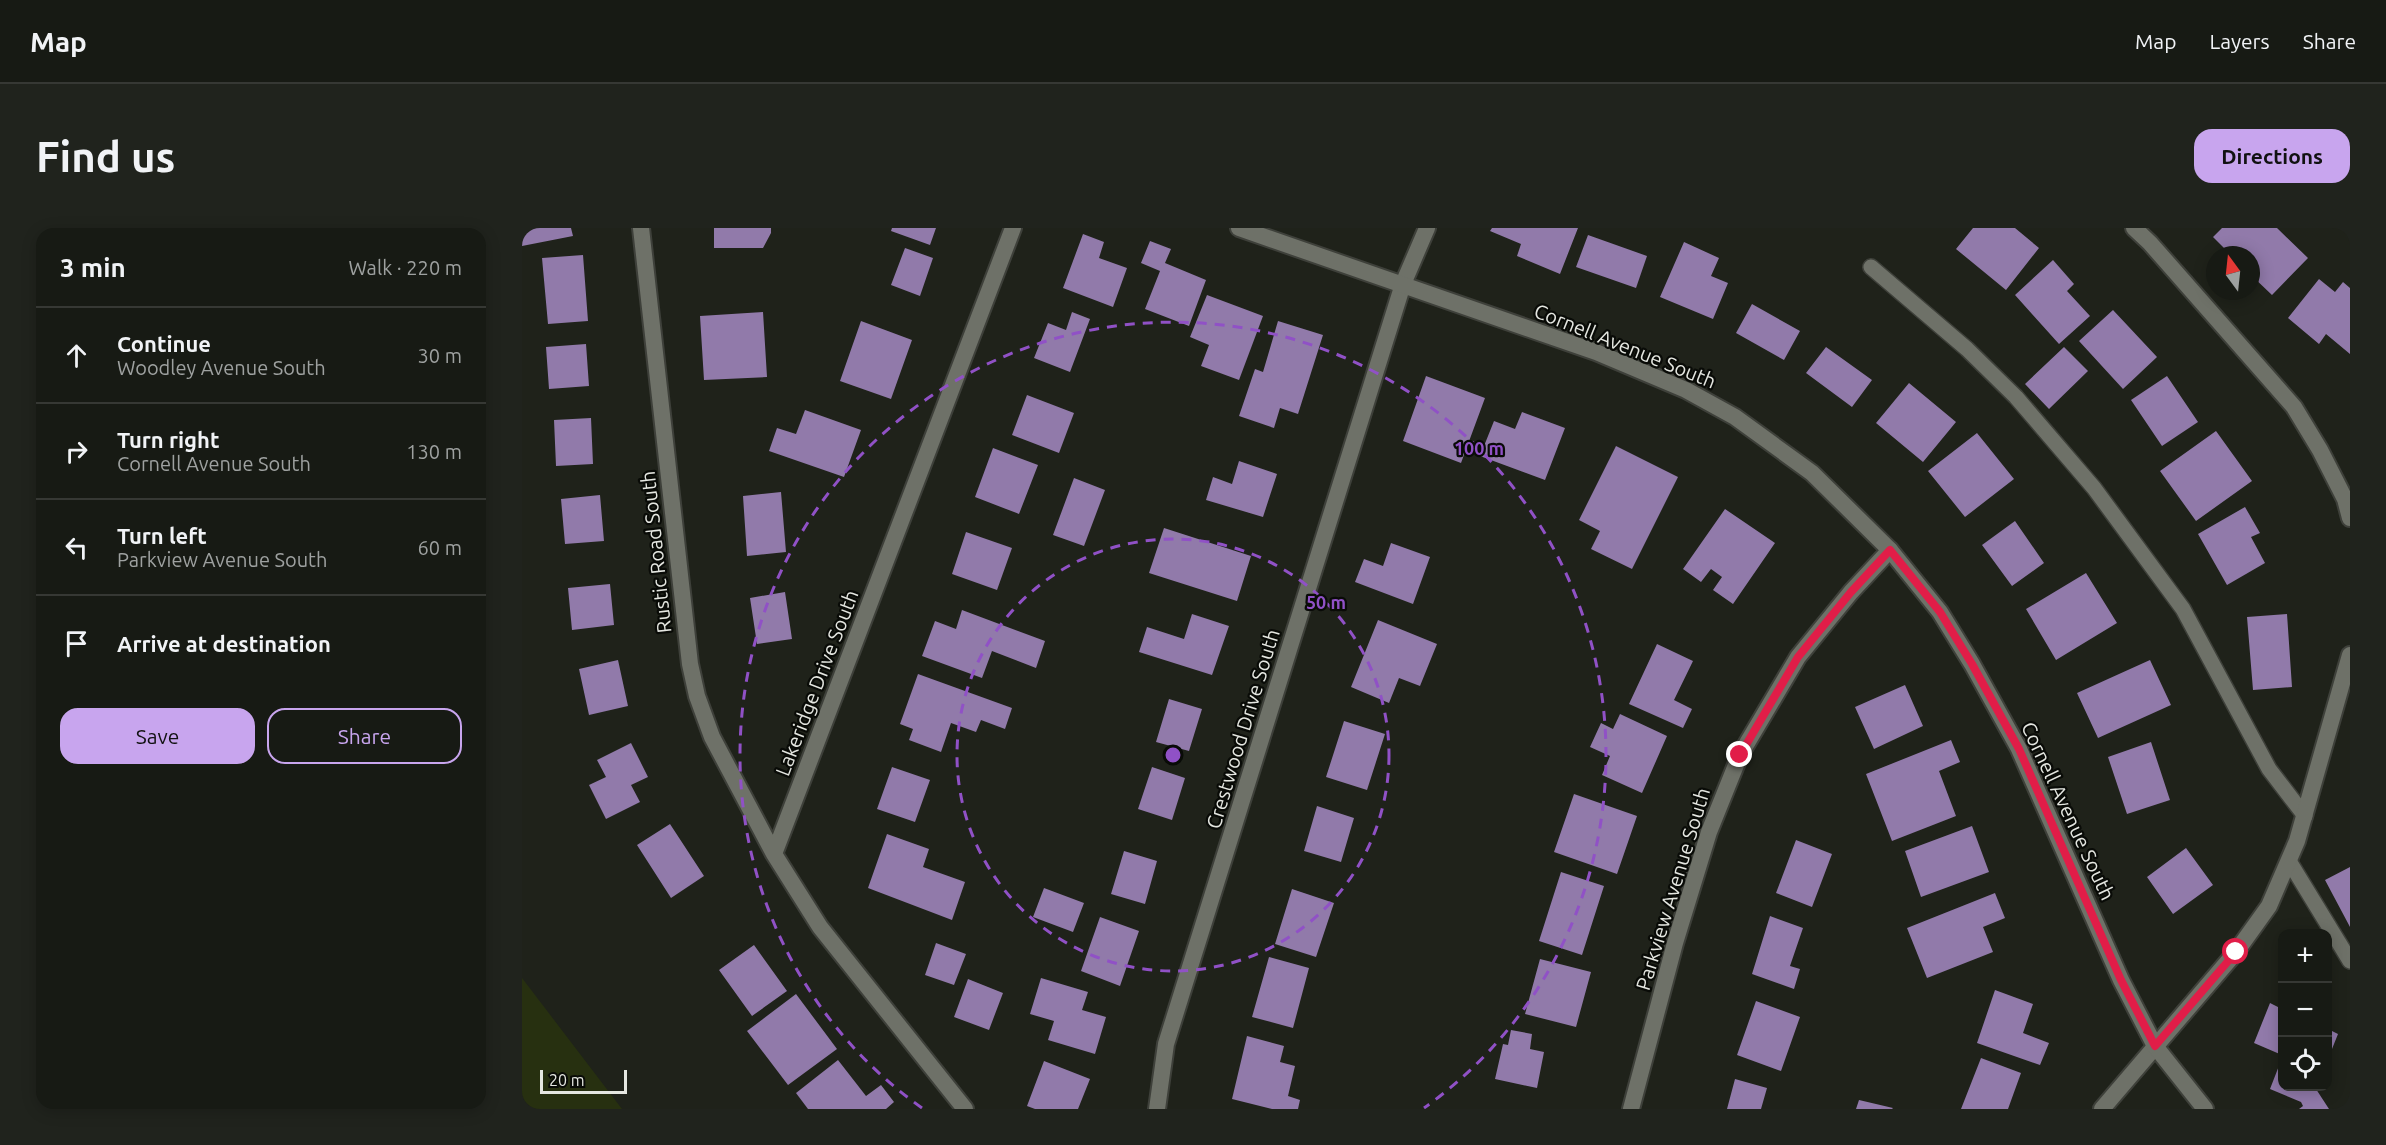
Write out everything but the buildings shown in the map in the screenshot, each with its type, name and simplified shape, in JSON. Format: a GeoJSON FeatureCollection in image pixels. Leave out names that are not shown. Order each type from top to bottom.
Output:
{"type":"FeatureCollection","features":[{"type":"Feature","properties":{"kind":"street","name":"Rustic Road South"},"geometry":{"type":"LineString","coordinates":[[641,228],[690,664],[696,696],[712,736],[774,854]]}},
{"type":"Feature","properties":{"kind":"street","name":"Lakeridge Drive South"},"geometry":{"type":"LineString","coordinates":[[774,854],[1013,228]]}},
{"type":"Feature","properties":{"kind":"street","name":"Cornell Avenue South"},"geometry":{"type":"LineString","coordinates":[[1239,228],[1596,352],[1686,390],[1725,411],[1812,473],[1890,550],[1940,612],[2019,749],[2121,980],[2155,1046],[2205,1109]]}},
{"type":"Feature","properties":{"kind":"street","name":"Crestwood Drive South"},"geometry":{"type":"LineString","coordinates":[[1157,1109],[1166,1044],[1403,284],[1427,228]]}},
{"type":"Feature","properties":{"kind":"street"},"geometry":{"type":"LineString","coordinates":[[2134,228],[2150,243],[2294,407],[2320,450],[2344,499],[2350,518]]}},
{"type":"Feature","properties":{"kind":"street","name":"Parkview Avenue South"},"geometry":{"type":"LineString","coordinates":[[1631,1109],[1675,943],[1706,843],[1740,755],[1798,657],[1851,592],[1890,550]]}},
{"type":"Feature","properties":{"kind":"street"},"geometry":{"type":"LineString","coordinates":[[2102,1109],[2236,952],[2269,906],[2289,861],[2305,816],[2350,655]]}},
{"type":"Feature","properties":{"kind":"street"},"geometry":{"type":"LineString","coordinates":[[774,854],[820,927],[965,1109]]}},
{"type":"Feature","properties":{"kind":"lane"},"geometry":{"type":"LineString","coordinates":[[1871,267],[1967,350],[2016,397],[2094,488],[2183,609],[2269,769],[2305,816]]}},
{"type":"Feature","properties":{"kind":"lane"},"geometry":{"type":"LineString","coordinates":[[2289,861],[2350,961]]}},
{"type":"Feature","properties":{"kind":"green space"},"geometry":{"type":"Polygon","coordinates":[[[522,978],[622,1109],[522,1109],[522,978]]]}},
{"type":"Feature","properties":{"kind":"route"},"geometry":{"type":"LineString","coordinates":[[1740,755],[1798,657],[1851,592],[1890,550],[1940,612],[2019,749],[2121,980],[2155,1046],[2236,952]]}}]}
